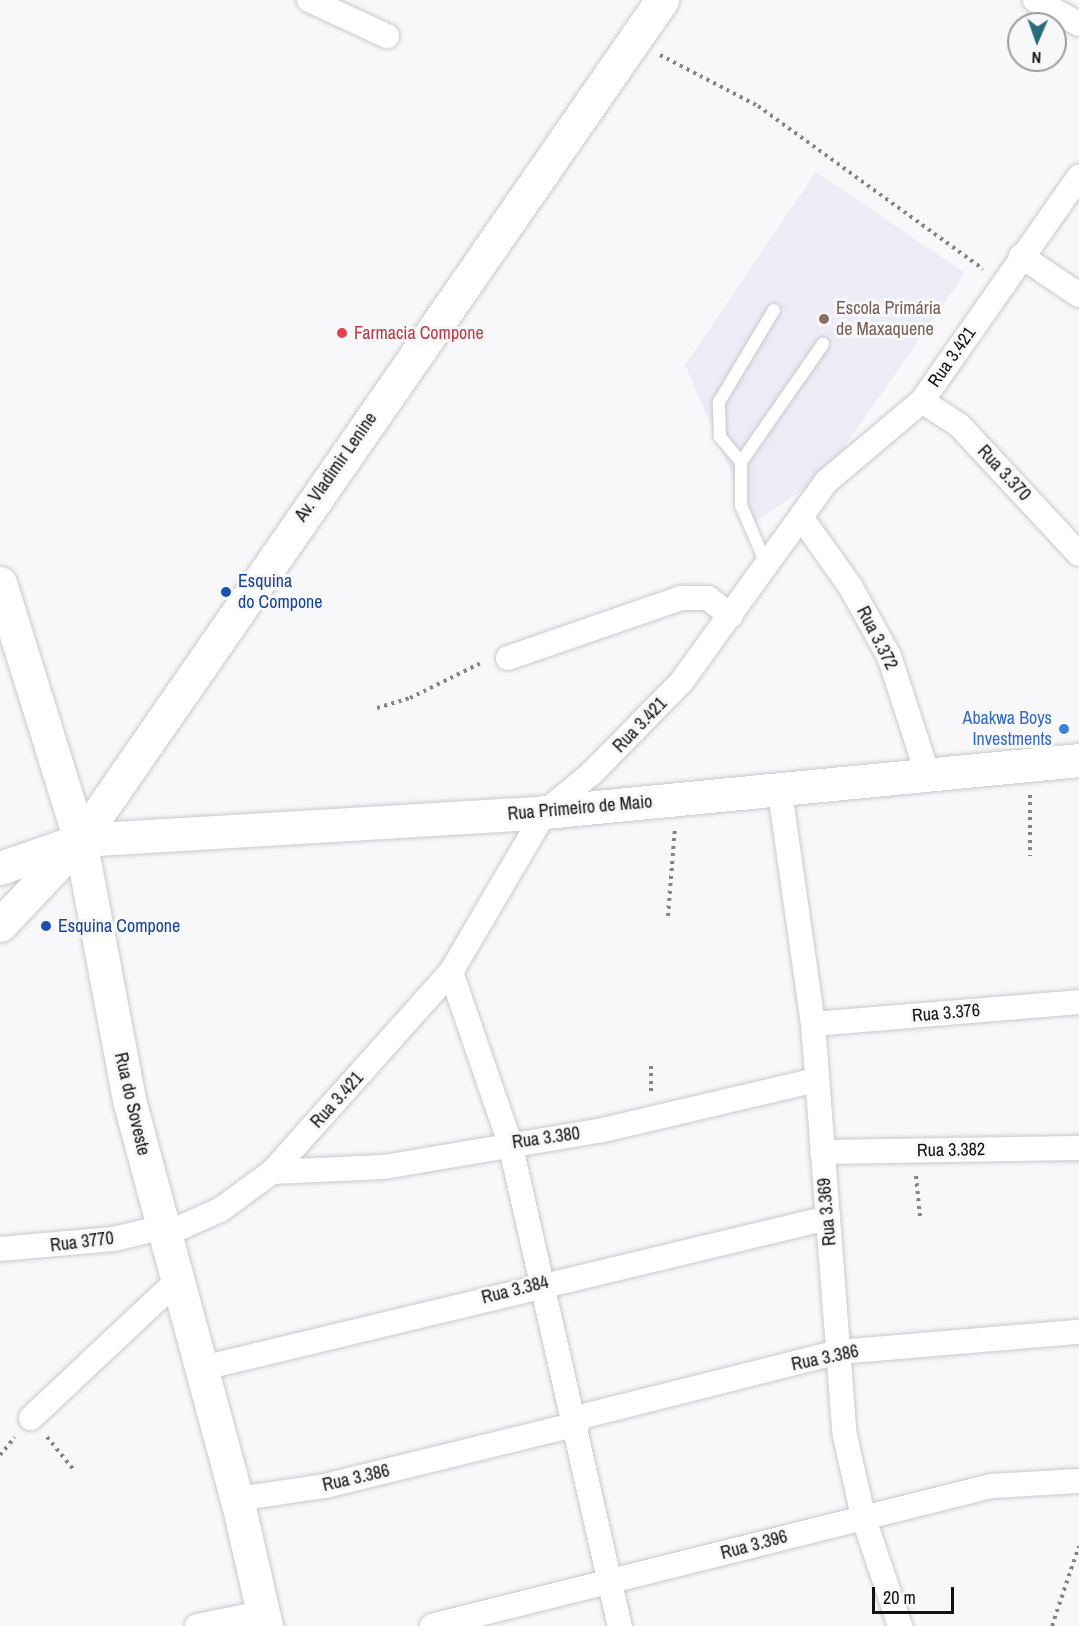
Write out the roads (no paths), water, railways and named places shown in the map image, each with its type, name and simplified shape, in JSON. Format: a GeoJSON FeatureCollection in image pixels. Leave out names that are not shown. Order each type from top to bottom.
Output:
{"type":"FeatureCollection","features":[{"type":"Feature","properties":{"kind":"street"},"geometry":{"type":"LineString","coordinates":[[309,0],[387,36]]}},
{"type":"Feature","properties":{"kind":"street","name":"Av. Vladimir Lenine"},"geometry":{"type":"LineString","coordinates":[[0,925],[80,840],[662,0]]}},
{"type":"Feature","properties":{"kind":"street"},"geometry":{"type":"LineString","coordinates":[[1035,0],[1079,24]]}},
{"type":"Feature","properties":{"kind":"street","name":"Rua 3.421"},"geometry":{"type":"LineString","coordinates":[[165,1231],[220,1210],[272,1172],[451,972],[545,812],[592,773],[682,681],[767,567],[826,481],[922,401],[1021,256],[1079,177]]}},
{"type":"Feature","properties":{"kind":"street"},"geometry":{"type":"LineString","coordinates":[[1021,256],[1079,295]]}},
{"type":"Feature","properties":{"kind":"street","name":"Rua 3.370"},"geometry":{"type":"LineString","coordinates":[[922,401],[959,424],[1079,554]]}},
{"type":"Feature","properties":{"kind":"street","name":"Rua 3.372"},"geometry":{"type":"LineString","coordinates":[[801,517],[850,586],[889,656],[927,772]]}},
{"type":"Feature","properties":{"kind":"street","name":"Rua do Soveste"},"geometry":{"type":"LineString","coordinates":[[0,583],[80,840],[129,1100],[237,1498],[263,1620]]}},
{"type":"Feature","properties":{"kind":"street"},"geometry":{"type":"LineString","coordinates":[[508,658],[681,598],[708,598],[731,616]]}},
{"type":"Feature","properties":{"kind":"street","name":"Rua Primeiro de Maio"},"geometry":{"type":"LineString","coordinates":[[0,868],[80,840],[545,812],[780,792],[927,772],[1079,760]]}},
{"type":"Feature","properties":{"kind":"street","name":"Rua 3.369"},"geometry":{"type":"LineString","coordinates":[[780,792],[813,1024],[845,1436],[863,1516],[900,1626]]}},
{"type":"Feature","properties":{"kind":"street"},"geometry":{"type":"LineString","coordinates":[[451,972],[510,1143],[577,1421],[608,1583],[620,1626]]}},
{"type":"Feature","properties":{"kind":"street","name":"Rua 3.376"},"geometry":{"type":"LineString","coordinates":[[813,1024],[1079,1002]]}},
{"type":"Feature","properties":{"kind":"street","name":"Rua 3.380"},"geometry":{"type":"LineString","coordinates":[[272,1172],[384,1167],[510,1143],[603,1130],[816,1080]]}},
{"type":"Feature","properties":{"kind":"street","name":"Rua 3.382"},"geometry":{"type":"LineString","coordinates":[[822,1152],[1079,1148]]}},
{"type":"Feature","properties":{"kind":"street","name":"Rua 3.384"},"geometry":{"type":"LineString","coordinates":[[203,1368],[545,1282],[828,1218]]}},
{"type":"Feature","properties":{"kind":"street","name":"Rua 3770"},"geometry":{"type":"LineString","coordinates":[[0,1250],[114,1239],[165,1231]]}},
{"type":"Feature","properties":{"kind":"street"},"geometry":{"type":"LineString","coordinates":[[31,1418],[178,1280]]}},
{"type":"Feature","properties":{"kind":"street","name":"Rua 3.386"},"geometry":{"type":"LineString","coordinates":[[237,1498],[325,1486],[839,1352],[1079,1332]]}},
{"type":"Feature","properties":{"kind":"street","name":"Rua 3.396"},"geometry":{"type":"LineString","coordinates":[[432,1626],[608,1583],[863,1516],[992,1486],[1079,1481]]}},
{"type":"Feature","properties":{"kind":"street"},"geometry":{"type":"LineString","coordinates":[[197,1626],[263,1620]]}},
{"type":"Feature","properties":{"kind":"lane"},"geometry":{"type":"LineString","coordinates":[[741,462],[720,437],[719,402],[774,310]]}},
{"type":"Feature","properties":{"kind":"lane"},"geometry":{"type":"LineString","coordinates":[[767,567],[741,504],[741,462],[823,344]]}},
{"type":"Feature","properties":{"kind":"place","name":"Escola Primária de Maxaquene"},"geometry":{"type":"Point","coordinates":[824,319]}},
{"type":"Feature","properties":{"kind":"place","name":"Farmacia Compone"},"geometry":{"type":"Point","coordinates":[342,333]}},
{"type":"Feature","properties":{"kind":"place","name":"Esquina do Compone"},"geometry":{"type":"Point","coordinates":[226,592]}},
{"type":"Feature","properties":{"kind":"place","name":"Abakwa Boys Investments"},"geometry":{"type":"Point","coordinates":[1064,729]}},
{"type":"Feature","properties":{"kind":"place","name":"Esquina Compone"},"geometry":{"type":"Point","coordinates":[46,926]}}]}
